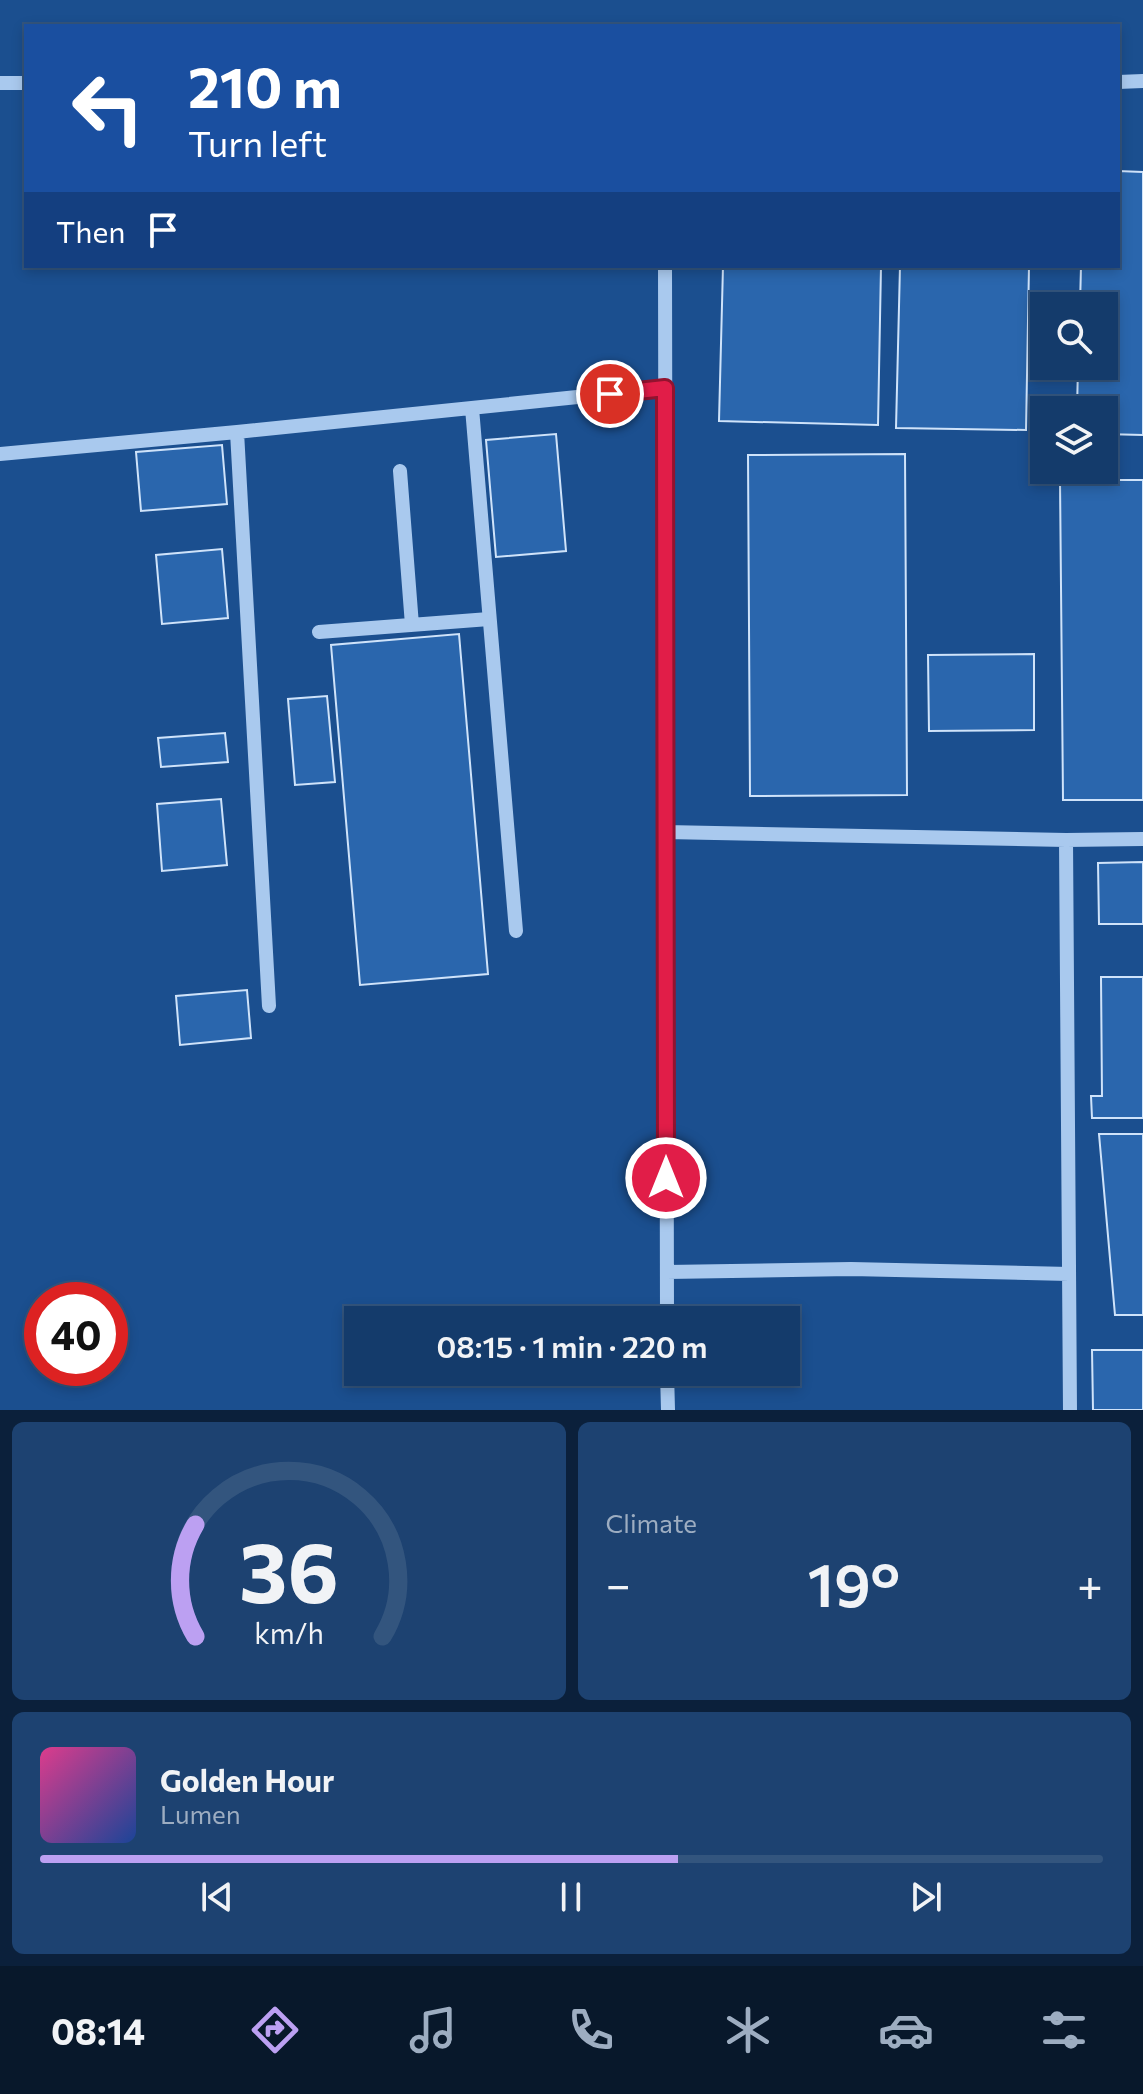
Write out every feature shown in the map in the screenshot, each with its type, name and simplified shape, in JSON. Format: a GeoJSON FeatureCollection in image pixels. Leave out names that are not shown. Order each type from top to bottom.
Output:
{"type":"FeatureCollection","features":[{"type":"Feature","properties":{"kind":"street"},"geometry":{"type":"LineString","coordinates":[[1120,82],[1143,81]]}},
{"type":"Feature","properties":{"kind":"street"},"geometry":{"type":"LineString","coordinates":[[0,83],[24,83]]}},
{"type":"Feature","properties":{"kind":"street"},"geometry":{"type":"LineString","coordinates":[[665,268],[667,1306]]}},
{"type":"Feature","properties":{"kind":"street"},"geometry":{"type":"LineString","coordinates":[[0,454],[665,388]]}},
{"type":"Feature","properties":{"kind":"street"},"geometry":{"type":"LineString","coordinates":[[472,408],[516,931]]}},
{"type":"Feature","properties":{"kind":"street"},"geometry":{"type":"LineString","coordinates":[[237,432],[269,1006]]}},
{"type":"Feature","properties":{"kind":"street"},"geometry":{"type":"LineString","coordinates":[[400,471],[412,625]]}},
{"type":"Feature","properties":{"kind":"street"},"geometry":{"type":"LineString","coordinates":[[319,632],[489,619]]}},
{"type":"Feature","properties":{"kind":"street"},"geometry":{"type":"LineString","coordinates":[[666,832],[1143,839]]}},
{"type":"Feature","properties":{"kind":"street"},"geometry":{"type":"LineString","coordinates":[[1066,840],[1070,1410]]}},
{"type":"Feature","properties":{"kind":"street"},"geometry":{"type":"LineString","coordinates":[[667,1272],[851,1269],[1069,1274]]}},
{"type":"Feature","properties":{"kind":"street"},"geometry":{"type":"LineString","coordinates":[[667,1386],[668,1410]]}},
{"type":"Feature","properties":{"kind":"building"},"geometry":{"type":"Polygon","coordinates":[[[1120,171],[1143,172],[1143,435],[1118,434],[1118,396],[1077,396],[1078,380],[1118,380],[1118,292],[1080,292],[1081,268],[1120,268],[1120,171]]]}},
{"type":"Feature","properties":{"kind":"building"},"geometry":{"type":"Polygon","coordinates":[[[723,268],[881,268],[878,425],[719,421],[723,268]]]}},
{"type":"Feature","properties":{"kind":"building"},"geometry":{"type":"Polygon","coordinates":[[[900,268],[1029,268],[1026,430],[896,428],[900,268]]]}},
{"type":"Feature","properties":{"kind":"building"},"geometry":{"type":"Polygon","coordinates":[[[556,434],[566,551],[496,557],[486,440],[556,434]]]}},
{"type":"Feature","properties":{"kind":"building"},"geometry":{"type":"Polygon","coordinates":[[[222,445],[227,504],[141,511],[136,452],[222,445]]]}},
{"type":"Feature","properties":{"kind":"building"},"geometry":{"type":"Polygon","coordinates":[[[905,454],[907,795],[750,796],[748,455],[905,454]]]}},
{"type":"Feature","properties":{"kind":"building"},"geometry":{"type":"Polygon","coordinates":[[[1118,480],[1143,480],[1143,800],[1063,800],[1060,484],[1118,484],[1118,480]]]}},
{"type":"Feature","properties":{"kind":"building"},"geometry":{"type":"Polygon","coordinates":[[[222,549],[228,618],[162,624],[156,555],[222,549]]]}},
{"type":"Feature","properties":{"kind":"building"},"geometry":{"type":"Polygon","coordinates":[[[459,634],[488,974],[360,985],[331,645],[459,634]]]}},
{"type":"Feature","properties":{"kind":"building"},"geometry":{"type":"Polygon","coordinates":[[[1034,654],[1034,730],[929,731],[928,655],[1034,654]]]}},
{"type":"Feature","properties":{"kind":"building"},"geometry":{"type":"Polygon","coordinates":[[[327,696],[335,782],[295,785],[288,699],[327,696]]]}},
{"type":"Feature","properties":{"kind":"building"},"geometry":{"type":"Polygon","coordinates":[[[225,733],[228,762],[161,767],[158,738],[225,733]]]}},
{"type":"Feature","properties":{"kind":"building"},"geometry":{"type":"Polygon","coordinates":[[[221,799],[227,865],[162,871],[157,804],[221,799]]]}},
{"type":"Feature","properties":{"kind":"building"},"geometry":{"type":"Polygon","coordinates":[[[1143,862],[1143,924],[1099,924],[1098,863],[1143,862]]]}},
{"type":"Feature","properties":{"kind":"building"},"geometry":{"type":"Polygon","coordinates":[[[1101,977],[1143,977],[1143,1118],[1092,1118],[1091,1096],[1102,1096],[1101,977]]]}},
{"type":"Feature","properties":{"kind":"building"},"geometry":{"type":"Polygon","coordinates":[[[247,990],[251,1038],[180,1045],[176,996],[247,990]]]}},
{"type":"Feature","properties":{"kind":"building"},"geometry":{"type":"Polygon","coordinates":[[[1099,1134],[1143,1134],[1143,1315],[1115,1315],[1099,1134]]]}},
{"type":"Feature","properties":{"kind":"building"},"geometry":{"type":"Polygon","coordinates":[[[1092,1350],[1143,1350],[1143,1410],[1093,1410],[1092,1350]]]}},
{"type":"Feature","properties":{"kind":"route"},"geometry":{"type":"LineString","coordinates":[[610,394],[665,388],[666,1178]]}}]}
